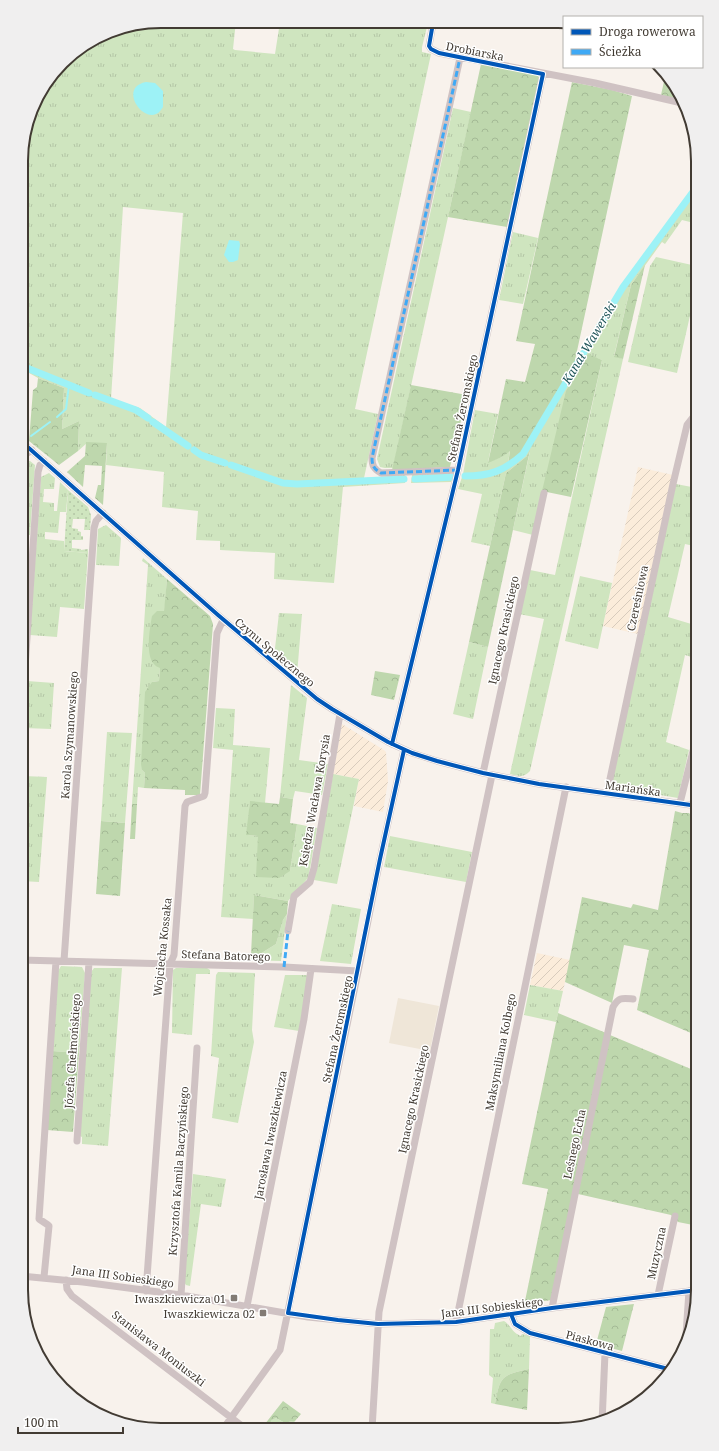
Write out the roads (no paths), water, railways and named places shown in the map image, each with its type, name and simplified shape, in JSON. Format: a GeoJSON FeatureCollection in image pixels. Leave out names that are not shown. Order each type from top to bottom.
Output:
{"type":"FeatureCollection","features":[{"type":"Feature","properties":{"kind":"street","name":"Drobiarska"},"geometry":{"type":"LineString","coordinates":[[432,28],[429,46],[439,54],[595,83],[677,102]]}},
{"type":"Feature","properties":{"kind":"street"},"geometry":{"type":"LineString","coordinates":[[458,470],[381,472],[375,470],[372,465],[372,458],[460,58]]}},
{"type":"Feature","properties":{"kind":"street","name":"Stefana Żeromskiego"},"geometry":{"type":"LineString","coordinates":[[392,744],[458,470],[543,74]]}},
{"type":"Feature","properties":{"kind":"street","name":"Czereśniowa"},"geometry":{"type":"LineString","coordinates":[[607,793],[673,484],[687,425],[691,420]]}},
{"type":"Feature","properties":{"kind":"street","name":"Czynu Społecznego"},"geometry":{"type":"LineString","coordinates":[[28,447],[223,620],[317,699],[340,714],[404,750],[437,761],[522,781],[566,787]]}},
{"type":"Feature","properties":{"kind":"street"},"geometry":{"type":"LineString","coordinates":[[28,453],[32,450]]}},
{"type":"Feature","properties":{"kind":"street"},"geometry":{"type":"LineString","coordinates":[[28,612],[38,472],[40,465],[44,461]]}},
{"type":"Feature","properties":{"kind":"street","name":"Ignacego Krasickiego"},"geometry":{"type":"LineString","coordinates":[[484,773],[544,493]]}},
{"type":"Feature","properties":{"kind":"street","name":"Karola Szymanowskiego"},"geometry":{"type":"LineString","coordinates":[[44,1277],[49,1226],[39,1219],[94,528],[96,521],[102,513]]}},
{"type":"Feature","properties":{"kind":"street","name":"Wojciecha Kossaka"},"geometry":{"type":"LineString","coordinates":[[146,1291],[166,1040],[170,964],[174,955],[184,806],[187,802],[204,796],[205,793],[217,633],[223,620]]}},
{"type":"Feature","properties":{"kind":"street","name":"Księdza Wacława Korysia"},"geometry":{"type":"LineString","coordinates":[[288,931],[294,896],[310,882],[314,868],[340,714]]}},
{"type":"Feature","properties":{"kind":"street","name":"Stefana Żeromskiego"},"geometry":{"type":"LineString","coordinates":[[227,1423],[280,1350],[380,859],[404,750]]}},
{"type":"Feature","properties":{"kind":"street"},"geometry":{"type":"LineString","coordinates":[[680,803],[691,759]]}},
{"type":"Feature","properties":{"kind":"street","name":"Ignacego Krasickiego"},"geometry":{"type":"LineString","coordinates":[[372,1423],[379,1312],[492,774]]}},
{"type":"Feature","properties":{"kind":"street","name":"Mariańska"},"geometry":{"type":"LineString","coordinates":[[566,787],[691,805]]}},
{"type":"Feature","properties":{"kind":"street","name":"Maksymiliana Kolbego"},"geometry":{"type":"LineString","coordinates":[[456,1322],[566,787]]}},
{"type":"Feature","properties":{"kind":"street","name":"Stefana Batorego"},"geometry":{"type":"LineString","coordinates":[[28,960],[358,971]]}},
{"type":"Feature","properties":{"kind":"street","name":"Józefa Chełmońskiego"},"geometry":{"type":"LineString","coordinates":[[77,1141],[89,962]]}},
{"type":"Feature","properties":{"kind":"street","name":"Jarosława Iwaszkiewicza"},"geometry":{"type":"LineString","coordinates":[[247,1306],[302,1027],[311,969]]}},
{"type":"Feature","properties":{"kind":"street","name":"Leśnego Echa"},"geometry":{"type":"LineString","coordinates":[[552,1308],[614,1007],[619,999],[633,999]]}},
{"type":"Feature","properties":{"kind":"street","name":"Krzysztofa Kamila Baczyńskiego"},"geometry":{"type":"LineString","coordinates":[[181,1295],[197,1048]]}},
{"type":"Feature","properties":{"kind":"street","name":"Muzyczna"},"geometry":{"type":"LineString","coordinates":[[658,1295],[675,1216]]}},
{"type":"Feature","properties":{"kind":"street","name":"Jana III Sobieskiego"},"geometry":{"type":"LineString","coordinates":[[28,1276],[44,1277],[181,1295],[288,1313],[378,1324],[456,1322],[552,1308],[689,1291]]}},
{"type":"Feature","properties":{"kind":"street","name":"Stanisława Moniuszki"},"geometry":{"type":"LineString","coordinates":[[66,1280],[67,1289],[72,1296],[238,1423]]}},
{"type":"Feature","properties":{"kind":"street"},"geometry":{"type":"LineString","coordinates":[[687,1321],[689,1291]]}},
{"type":"Feature","properties":{"kind":"street","name":"Piaskowa"},"geometry":{"type":"LineString","coordinates":[[511,1314],[515,1324],[530,1333],[666,1368]]}},
{"type":"Feature","properties":{"kind":"street"},"geometry":{"type":"LineString","coordinates":[[602,1416],[605,1353]]}},
{"type":"Feature","properties":{"kind":"water"},"geometry":{"type":"Polygon","coordinates":[[[146,82],[155,83],[163,91],[163,107],[156,114],[150,115],[144,113],[135,102],[133,96],[134,90],[138,85],[146,82]]]}},
{"type":"Feature","properties":{"kind":"water"},"geometry":{"type":"Polygon","coordinates":[[[229,240],[239,241],[240,244],[238,260],[233,262],[229,262],[224,255],[229,240]]]}},
{"type":"Feature","properties":{"kind":"waterway","name":"Kanał Wawerski"},"geometry":{"type":"LineString","coordinates":[[465,476],[489,474],[509,465],[523,454],[623,287],[691,195]]}},
{"type":"Feature","properties":{"kind":"waterway","name":"Kanał Wawerski"},"geometry":{"type":"LineString","coordinates":[[28,368],[89,393]]}},
{"type":"Feature","properties":{"kind":"waterway"},"geometry":{"type":"LineString","coordinates":[[57,417],[66,409],[69,385]]}},
{"type":"Feature","properties":{"kind":"waterway","name":"Kanał Wawerski"},"geometry":{"type":"LineString","coordinates":[[95,395],[136,410],[148,418]]}},
{"type":"Feature","properties":{"kind":"waterway"},"geometry":{"type":"LineString","coordinates":[[31,436],[50,422]]}},
{"type":"Feature","properties":{"kind":"waterway","name":"Kanał Wawerski"},"geometry":{"type":"LineString","coordinates":[[153,422],[188,446]]}},
{"type":"Feature","properties":{"kind":"waterway","name":"Kanał Wawerski"},"geometry":{"type":"LineString","coordinates":[[194,450],[201,455],[225,463]]}},
{"type":"Feature","properties":{"kind":"waterway","name":"Kanał Wawerski"},"geometry":{"type":"LineString","coordinates":[[231,465],[283,483],[297,484],[404,479]]}},
{"type":"Feature","properties":{"kind":"waterway","name":"Kanał Wawerski"},"geometry":{"type":"LineString","coordinates":[[415,479],[453,477]]}},
{"type":"Feature","properties":{"kind":"place","name":"Iwaszkiewicza 01"},"geometry":{"type":"Point","coordinates":[234,1298]}},
{"type":"Feature","properties":{"kind":"place","name":"Iwaszkiewicza 02"},"geometry":{"type":"Point","coordinates":[263,1313]}}]}
